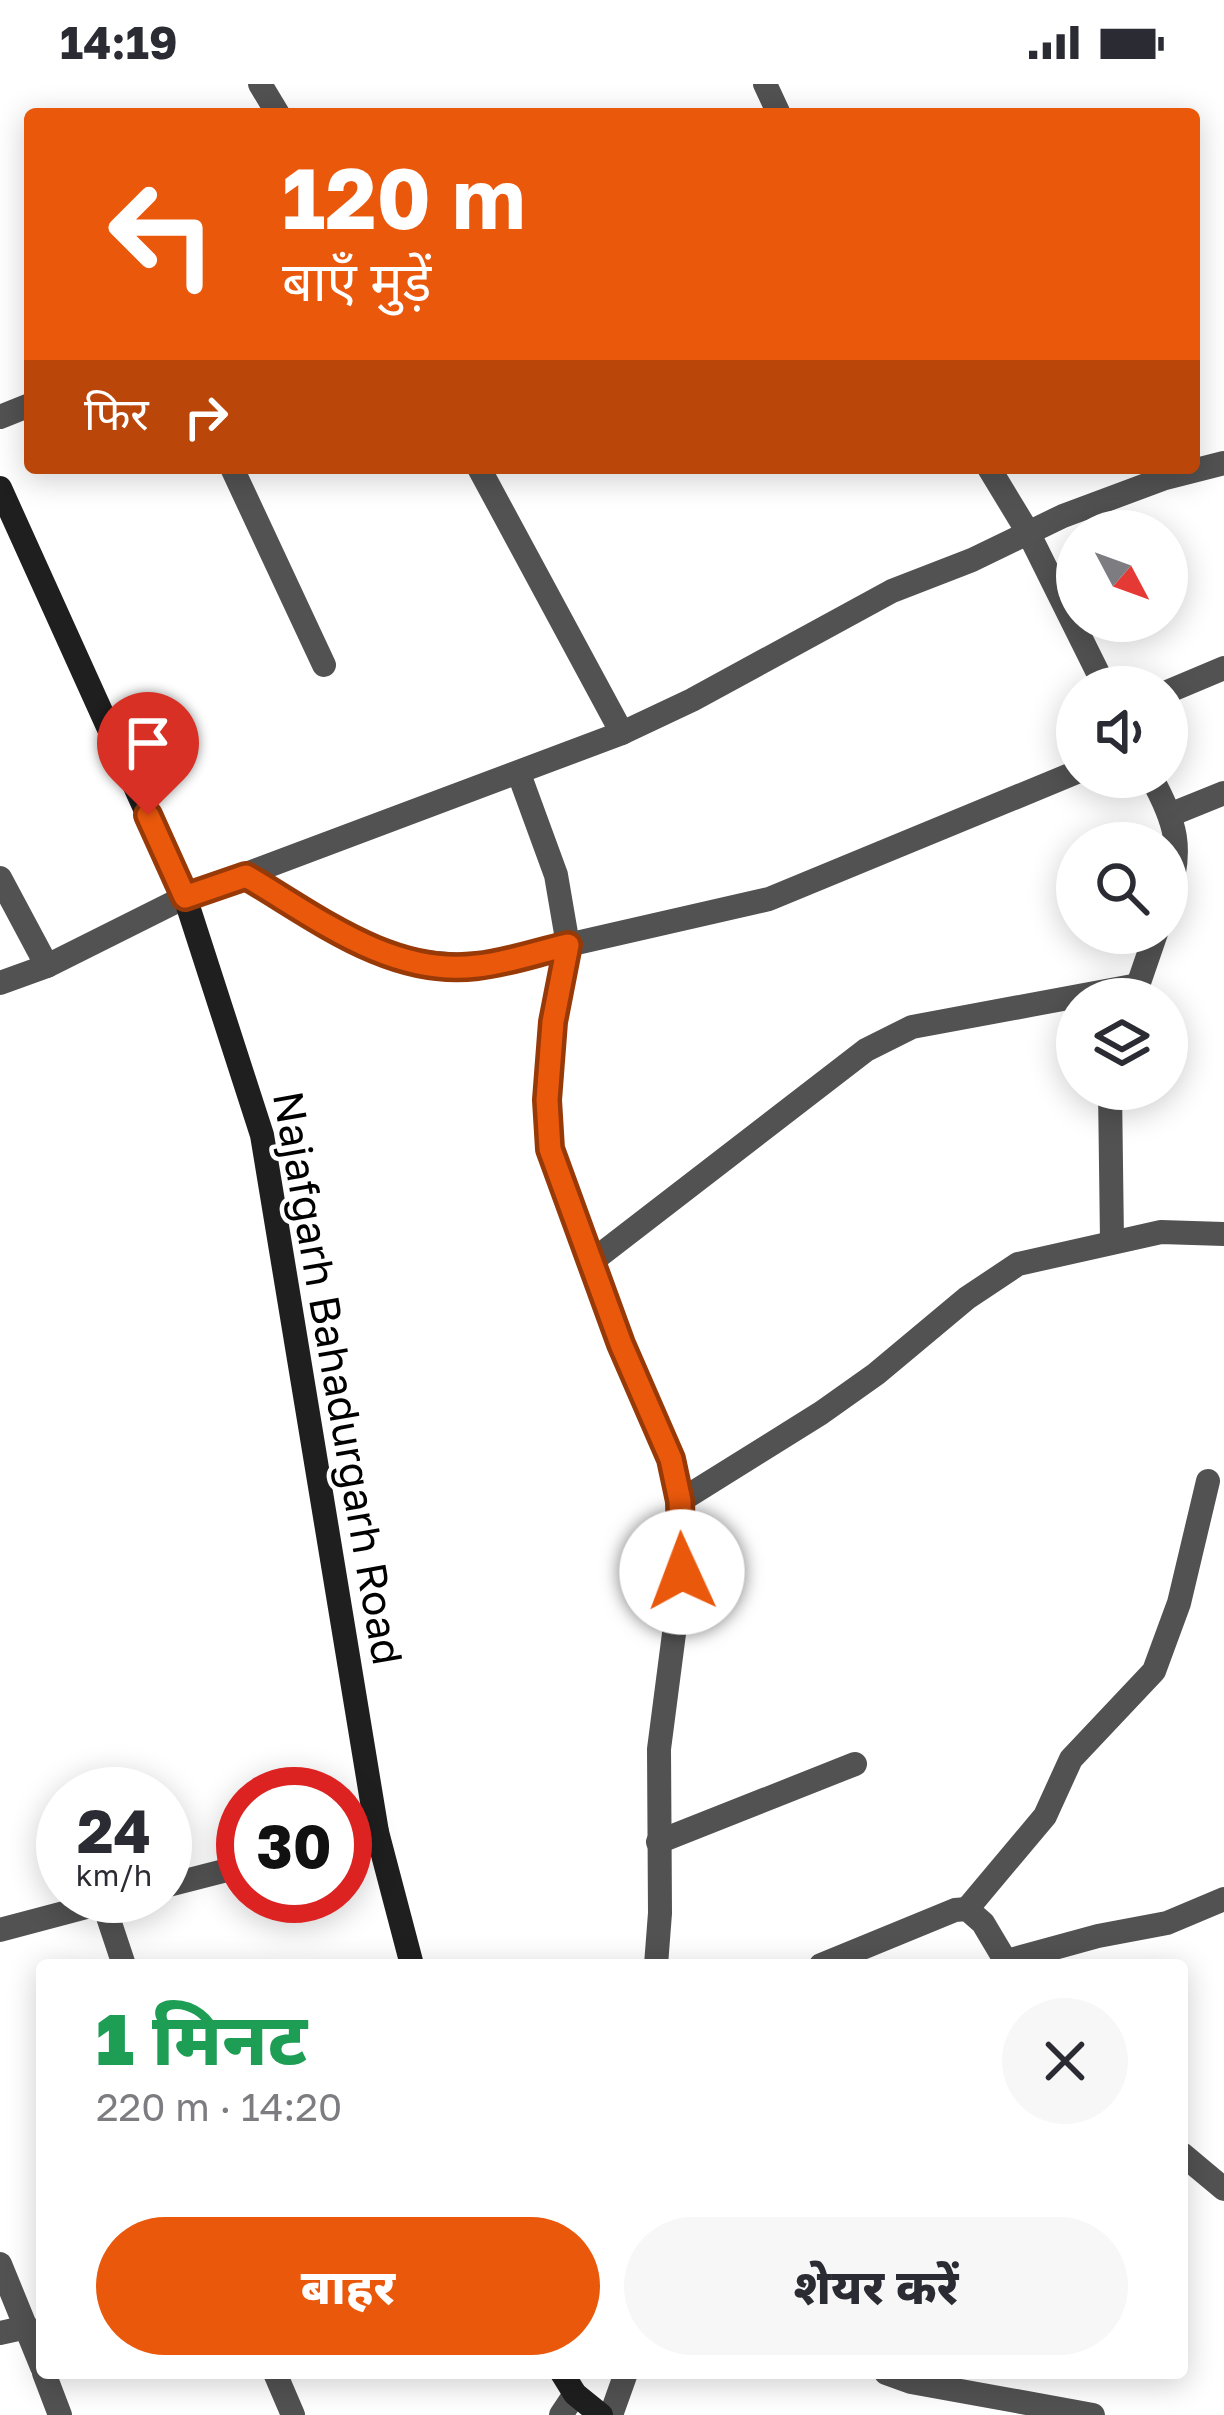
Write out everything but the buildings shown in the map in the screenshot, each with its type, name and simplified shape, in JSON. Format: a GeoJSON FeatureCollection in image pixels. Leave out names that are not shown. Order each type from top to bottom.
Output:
{"type":"FeatureCollection","features":[{"type":"Feature","properties":{"kind":"street"},"geometry":{"type":"LineString","coordinates":[[235,474],[324,665]]}},
{"type":"Feature","properties":{"kind":"street"},"geometry":{"type":"LineString","coordinates":[[482,474],[622,733]]}},
{"type":"Feature","properties":{"kind":"street"},"geometry":{"type":"LineString","coordinates":[[993,474],[1030,534],[1096,666]]}},
{"type":"Feature","properties":{"kind":"street"},"geometry":{"type":"LineString","coordinates":[[0,983],[47,966],[185,897],[622,733],[892,591],[1063,516],[1187,474]]}},
{"type":"Feature","properties":{"kind":"street","name":"Najafgarh Bahadurgarh Road"},"geometry":{"type":"LineString","coordinates":[[0,488],[185,897],[262,1135],[377,1832],[410,1959]]}},
{"type":"Feature","properties":{"kind":"street"},"geometry":{"type":"LineString","coordinates":[[1188,683],[1224,668]]}},
{"type":"Feature","properties":{"kind":"street"},"geometry":{"type":"LineString","coordinates":[[519,774],[556,875],[568,945],[553,1022],[547,1100],[550,1149],[590,1262],[671,1459],[680,1501],[682,1572],[663,1704],[656,1959]]}},
{"type":"Feature","properties":{"kind":"street"},"geometry":{"type":"LineString","coordinates":[[246,876],[371,950],[408,961],[476,967],[769,898],[1056,781]]}},
{"type":"Feature","properties":{"kind":"street"},"geometry":{"type":"LineString","coordinates":[[1172,814],[1224,793]]}},
{"type":"Feature","properties":{"kind":"street"},"geometry":{"type":"LineString","coordinates":[[1163,798],[1174,822]]}},
{"type":"Feature","properties":{"kind":"street"},"geometry":{"type":"LineString","coordinates":[[0,878],[47,966]]}},
{"type":"Feature","properties":{"kind":"street"},"geometry":{"type":"LineString","coordinates":[[590,1262],[866,1050],[932,1023],[1056,1004]]}},
{"type":"Feature","properties":{"kind":"street"},"geometry":{"type":"LineString","coordinates":[[1110,1110],[1112,1241]]}},
{"type":"Feature","properties":{"kind":"street"},"geometry":{"type":"LineString","coordinates":[[680,1501],[821,1413],[967,1298],[1018,1264],[1161,1232],[1224,1234]]}},
{"type":"Feature","properties":{"kind":"street"},"geometry":{"type":"LineString","coordinates":[[836,1959],[967,1909],[1045,1816],[1071,1759],[1154,1671],[1179,1603],[1208,1481]]}},
{"type":"Feature","properties":{"kind":"street"},"geometry":{"type":"LineString","coordinates":[[658,1841],[855,1764]]}},
{"type":"Feature","properties":{"kind":"street"},"geometry":{"type":"LineString","coordinates":[[372,1833],[377,1832]]}},
{"type":"Feature","properties":{"kind":"street"},"geometry":{"type":"LineString","coordinates":[[1020,1959],[1098,1936],[1168,1923],[1224,1899]]}},
{"type":"Feature","properties":{"kind":"street"},"geometry":{"type":"LineString","coordinates":[[967,1909],[983,1923],[1005,1959]]}},
{"type":"Feature","properties":{"kind":"street"},"geometry":{"type":"LineString","coordinates":[[0,1930],[36,1920]]}},
{"type":"Feature","properties":{"kind":"street"},"geometry":{"type":"LineString","coordinates":[[118,1923],[123,1959]]}},
{"type":"Feature","properties":{"kind":"street"},"geometry":{"type":"LineString","coordinates":[[1188,2159],[1224,2188]]}},
{"type":"Feature","properties":{"kind":"street"},"geometry":{"type":"LineString","coordinates":[[0,2264],[36,2351]]}},
{"type":"Feature","properties":{"kind":"street"},"geometry":{"type":"LineString","coordinates":[[0,2333],[27,2327]]}},
{"type":"Feature","properties":{"kind":"street"},"geometry":{"type":"LineString","coordinates":[[46,2379],[60,2415]]}},
{"type":"Feature","properties":{"kind":"street"},"geometry":{"type":"LineString","coordinates":[[278,2379],[293,2415]]}},
{"type":"Feature","properties":{"kind":"street"},"geometry":{"type":"LineString","coordinates":[[611,2415],[624,2379]]}},
{"type":"Feature","properties":{"kind":"street"},"geometry":{"type":"LineString","coordinates":[[903,2379],[1094,2415]]}},
{"type":"Feature","properties":{"kind":"street"},"geometry":{"type":"LineString","coordinates":[[566,2394],[601,2415]]}},
{"type":"Feature","properties":{"kind":"route"},"geometry":{"type":"LineString","coordinates":[[148,815],[185,897],[246,876],[371,950],[439,966],[476,967],[568,945],[553,1022],[547,1100],[550,1149],[621,1344],[671,1459],[680,1501],[682,1572]]}}]}
